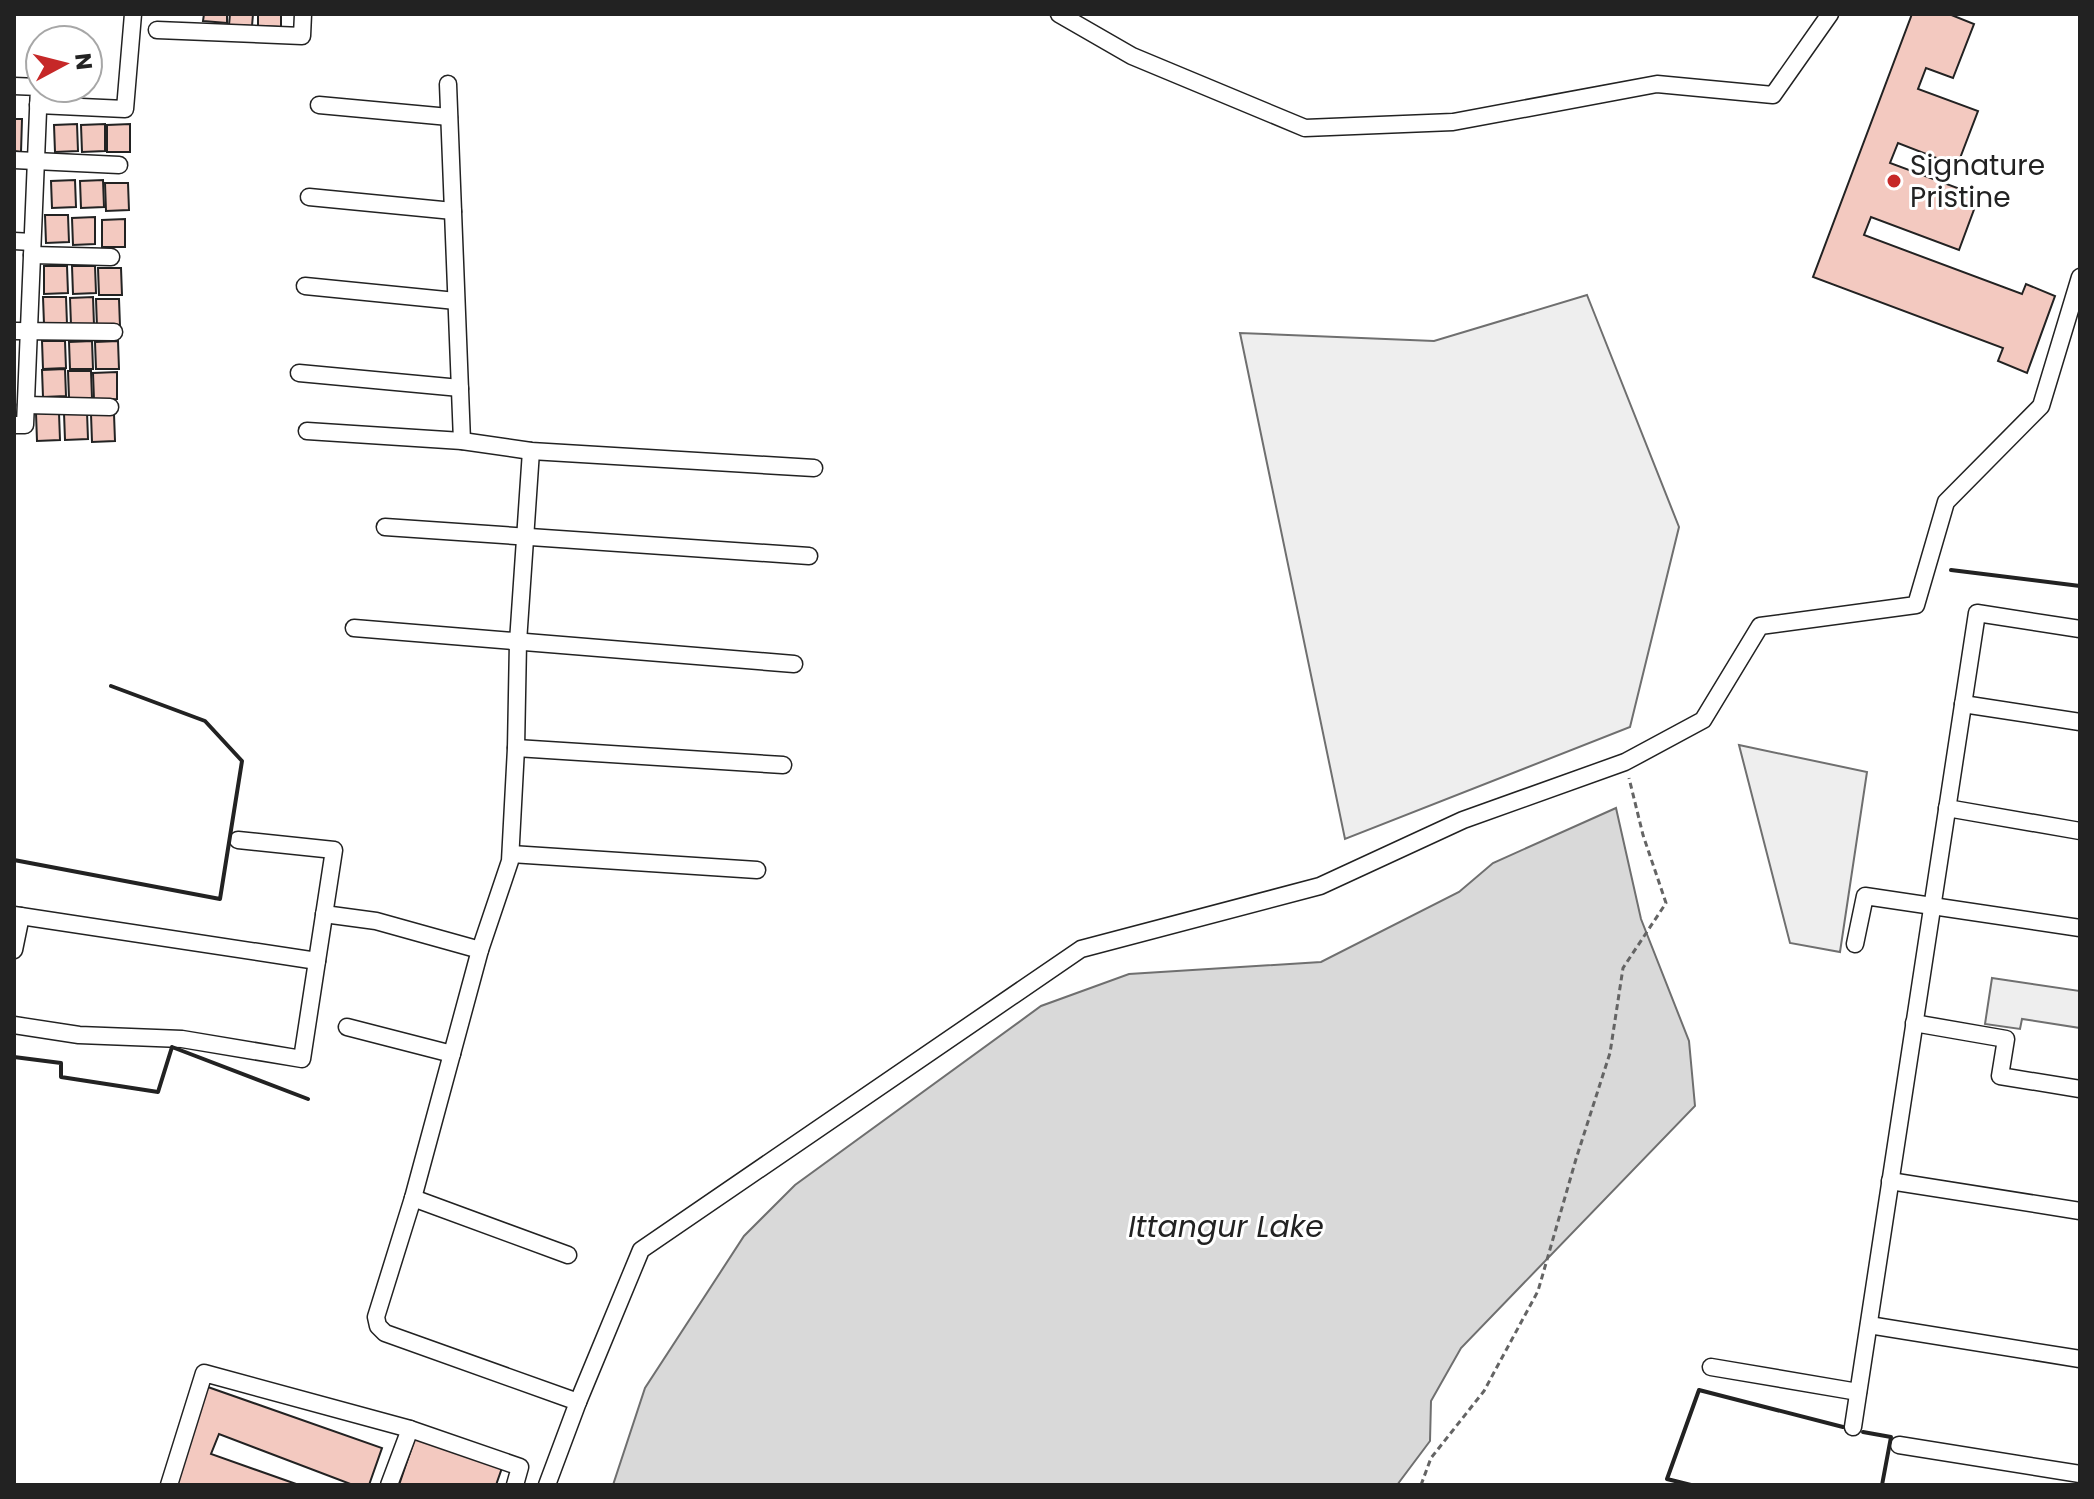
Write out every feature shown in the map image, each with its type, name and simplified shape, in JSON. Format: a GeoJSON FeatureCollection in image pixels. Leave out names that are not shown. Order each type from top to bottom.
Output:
{"type":"FeatureCollection","features":[{"type":"Feature","properties":{"kind":"street"},"geometry":{"type":"LineString","coordinates":[[38,105],[125,109],[133,14]]}},
{"type":"Feature","properties":{"kind":"street"},"geometry":{"type":"LineString","coordinates":[[157,30],[302,36],[303,14]]}},
{"type":"Feature","properties":{"kind":"street"},"geometry":{"type":"LineString","coordinates":[[1059,14],[1132,56],[1305,128],[1453,122],[1657,84],[1773,95],[1830,14]]}},
{"type":"Feature","properties":{"kind":"street"},"geometry":{"type":"LineString","coordinates":[[448,84],[462,441]]}},
{"type":"Feature","properties":{"kind":"street"},"geometry":{"type":"LineString","coordinates":[[14,86],[39,87],[32,248],[21,331],[25,425],[14,425]]}},
{"type":"Feature","properties":{"kind":"street"},"geometry":{"type":"LineString","coordinates":[[319,105],[449,117]]}},
{"type":"Feature","properties":{"kind":"street"},"geometry":{"type":"LineString","coordinates":[[14,160],[119,165]]}},
{"type":"Feature","properties":{"kind":"street"},"geometry":{"type":"LineString","coordinates":[[309,197],[453,211]]}},
{"type":"Feature","properties":{"kind":"street"},"geometry":{"type":"LineString","coordinates":[[14,241],[32,248],[111,257]]}},
{"type":"Feature","properties":{"kind":"street"},"geometry":{"type":"LineString","coordinates":[[547,1485],[641,1250],[1081,949],[1320,886],[1463,820],[1625,762],[1703,720],[1760,626],[1916,605],[1946,502],[2041,406],[2080,277]]}},
{"type":"Feature","properties":{"kind":"street"},"geometry":{"type":"LineString","coordinates":[[305,286],[456,301]]}},
{"type":"Feature","properties":{"kind":"street"},"geometry":{"type":"LineString","coordinates":[[21,331],[114,332]]}},
{"type":"Feature","properties":{"kind":"street"},"geometry":{"type":"LineString","coordinates":[[299,373],[460,388]]}},
{"type":"Feature","properties":{"kind":"street"},"geometry":{"type":"LineString","coordinates":[[26,405],[110,407]]}},
{"type":"Feature","properties":{"kind":"street"},"geometry":{"type":"LineString","coordinates":[[307,431],[462,441],[531,451],[814,468]]}},
{"type":"Feature","properties":{"kind":"street"},"geometry":{"type":"LineString","coordinates":[[531,451],[518,642],[511,854],[480,950],[413,1198],[376,1317],[378,1326],[385,1333],[578,1402]]}},
{"type":"Feature","properties":{"kind":"street"},"geometry":{"type":"LineString","coordinates":[[385,527],[809,556]]}},
{"type":"Feature","properties":{"kind":"street"},"geometry":{"type":"LineString","coordinates":[[1853,1427],[1977,613],[2080,629]]}},
{"type":"Feature","properties":{"kind":"street"},"geometry":{"type":"LineString","coordinates":[[354,628],[794,664]]}},
{"type":"Feature","properties":{"kind":"street"},"geometry":{"type":"LineString","coordinates":[[1963,704],[2080,722]]}},
{"type":"Feature","properties":{"kind":"street"},"geometry":{"type":"LineString","coordinates":[[516,748],[783,765]]}},
{"type":"Feature","properties":{"kind":"street"},"geometry":{"type":"LineString","coordinates":[[1947,808],[2080,831]]}},
{"type":"Feature","properties":{"kind":"street"},"geometry":{"type":"LineString","coordinates":[[14,1025],[79,1035],[182,1039],[302,1059],[334,850],[238,840]]}},
{"type":"Feature","properties":{"kind":"street"},"geometry":{"type":"LineString","coordinates":[[511,854],[757,870]]}},
{"type":"Feature","properties":{"kind":"street"},"geometry":{"type":"LineString","coordinates":[[1855,944],[1865,896],[2080,928]]}},
{"type":"Feature","properties":{"kind":"street"},"geometry":{"type":"LineString","coordinates":[[324,914],[376,921],[480,950]]}},
{"type":"Feature","properties":{"kind":"street"},"geometry":{"type":"LineString","coordinates":[[14,950],[18,916],[317,961]]}},
{"type":"Feature","properties":{"kind":"street"},"geometry":{"type":"LineString","coordinates":[[1914,1023],[2006,1039],[2000,1076],[2080,1089]]}},
{"type":"Feature","properties":{"kind":"street"},"geometry":{"type":"LineString","coordinates":[[347,1027],[452,1054]]}},
{"type":"Feature","properties":{"kind":"street"},"geometry":{"type":"LineString","coordinates":[[1890,1181],[2080,1211]]}},
{"type":"Feature","properties":{"kind":"street"},"geometry":{"type":"LineString","coordinates":[[413,1198],[568,1255]]}},
{"type":"Feature","properties":{"kind":"street"},"geometry":{"type":"LineString","coordinates":[[1869,1325],[2080,1359]]}},
{"type":"Feature","properties":{"kind":"street"},"geometry":{"type":"LineString","coordinates":[[1711,1367],[1858,1392]]}},
{"type":"Feature","properties":{"kind":"street"},"geometry":{"type":"LineString","coordinates":[[169,1485],[204,1373],[410,1429],[520,1467],[515,1485]]}},
{"type":"Feature","properties":{"kind":"street"},"geometry":{"type":"LineString","coordinates":[[389,1485],[410,1429]]}},
{"type":"Feature","properties":{"kind":"street"},"geometry":{"type":"LineString","coordinates":[[1899,1445],[2080,1474]]}},
{"type":"Feature","properties":{"kind":"path"},"geometry":{"type":"LineString","coordinates":[[1421,1485],[1431,1458],[1484,1391],[1538,1291],[1610,1053],[1623,968],[1666,903],[1643,835],[1625,762]]}},
{"type":"Feature","properties":{"kind":"shaded area"},"geometry":{"type":"Polygon","coordinates":[[[1587,295],[1679,527],[1630,727],[1345,839],[1240,333],[1434,341],[1587,295]]]}},
{"type":"Feature","properties":{"kind":"shaded area"},"geometry":{"type":"Polygon","coordinates":[[[1739,745],[1867,772],[1840,952],[1790,943],[1739,745]]]}},
{"type":"Feature","properties":{"kind":"shaded area"},"geometry":{"type":"Polygon","coordinates":[[[1992,978],[2080,991],[2080,1028],[2022,1019],[2020,1029],[1985,1024],[1992,978]]]}},
{"type":"Feature","properties":{"kind":"water","name":"Ittangur Lake"},"geometry":{"type":"Polygon","coordinates":[[[1616,808],[1641,919],[1689,1041],[1695,1106],[1461,1348],[1431,1401],[1430,1441],[1397,1485],[613,1485],[645,1388],[744,1236],[795,1185],[1041,1006],[1129,974],[1321,962],[1459,892],[1493,863],[1616,808]]]}},
{"type":"Feature","properties":{"kind":"building"},"geometry":{"type":"Polygon","coordinates":[[[204,14],[227,14],[227,23],[203,21],[204,14]]]}},
{"type":"Feature","properties":{"kind":"building"},"geometry":{"type":"Polygon","coordinates":[[[230,14],[253,14],[252,26],[229,25],[230,14]]]}},
{"type":"Feature","properties":{"kind":"building"},"geometry":{"type":"Polygon","coordinates":[[[258,14],[281,14],[281,27],[258,26],[258,14]]]}},
{"type":"Feature","properties":{"kind":"building","name":"Signature Pristine"},"geometry":{"type":"Polygon","coordinates":[[[1912,14],[1949,14],[1974,24],[1953,78],[1926,68],[1918,89],[1978,111],[1957,166],[1898,143],[1890,163],[1979,196],[1959,250],[1871,217],[1864,235],[2022,294],[2026,284],[2055,296],[2027,373],[1998,361],[2003,348],[1813,277],[1912,14]]]}},
{"type":"Feature","properties":{"kind":"building"},"geometry":{"type":"Polygon","coordinates":[[[14,119],[22,119],[21,152],[14,151],[14,119]]]}},
{"type":"Feature","properties":{"kind":"building"},"geometry":{"type":"Polygon","coordinates":[[[77,124],[78,151],[55,152],[54,125],[77,124]]]}},
{"type":"Feature","properties":{"kind":"building"},"geometry":{"type":"Polygon","coordinates":[[[105,124],[105,151],[82,152],[81,125],[105,124]]]}},
{"type":"Feature","properties":{"kind":"building"},"geometry":{"type":"Polygon","coordinates":[[[130,124],[130,152],[107,152],[107,125],[130,124]]]}},
{"type":"Feature","properties":{"kind":"building"},"geometry":{"type":"Polygon","coordinates":[[[75,180],[76,207],[52,208],[51,181],[75,180]]]}},
{"type":"Feature","properties":{"kind":"building"},"geometry":{"type":"Polygon","coordinates":[[[103,180],[104,207],[81,208],[80,181],[103,180]]]}},
{"type":"Feature","properties":{"kind":"building"},"geometry":{"type":"Polygon","coordinates":[[[105,183],[128,183],[129,210],[106,211],[105,183]]]}},
{"type":"Feature","properties":{"kind":"building"},"geometry":{"type":"Polygon","coordinates":[[[45,215],[68,215],[69,242],[46,243],[45,215]]]}},
{"type":"Feature","properties":{"kind":"building"},"geometry":{"type":"Polygon","coordinates":[[[95,217],[95,244],[73,245],[72,218],[95,217]]]}},
{"type":"Feature","properties":{"kind":"building"},"geometry":{"type":"Polygon","coordinates":[[[125,219],[125,247],[102,247],[102,220],[125,219]]]}},
{"type":"Feature","properties":{"kind":"building"},"geometry":{"type":"Polygon","coordinates":[[[44,266],[67,266],[68,293],[44,294],[44,266]]]}},
{"type":"Feature","properties":{"kind":"building"},"geometry":{"type":"Polygon","coordinates":[[[72,266],[95,266],[96,293],[73,294],[72,266]]]}},
{"type":"Feature","properties":{"kind":"building"},"geometry":{"type":"Polygon","coordinates":[[[98,268],[121,268],[122,295],[99,295],[98,268]]]}},
{"type":"Feature","properties":{"kind":"building"},"geometry":{"type":"Polygon","coordinates":[[[43,297],[66,297],[67,324],[44,324],[43,297]]]}},
{"type":"Feature","properties":{"kind":"building"},"geometry":{"type":"Polygon","coordinates":[[[93,297],[94,325],[71,325],[70,298],[93,297]]]}},
{"type":"Feature","properties":{"kind":"building"},"geometry":{"type":"Polygon","coordinates":[[[96,299],[119,299],[120,326],[97,327],[96,299]]]}},
{"type":"Feature","properties":{"kind":"building"},"geometry":{"type":"Polygon","coordinates":[[[42,341],[65,341],[66,368],[43,369],[42,341]]]}},
{"type":"Feature","properties":{"kind":"building"},"geometry":{"type":"Polygon","coordinates":[[[92,341],[93,369],[70,369],[69,342],[92,341]]]}},
{"type":"Feature","properties":{"kind":"building"},"geometry":{"type":"Polygon","coordinates":[[[118,341],[119,369],[96,369],[95,342],[118,341]]]}},
{"type":"Feature","properties":{"kind":"building"},"geometry":{"type":"Polygon","coordinates":[[[65,369],[66,396],[43,397],[42,370],[65,369]]]}},
{"type":"Feature","properties":{"kind":"building"},"geometry":{"type":"Polygon","coordinates":[[[68,371],[91,371],[92,398],[69,398],[68,371]]]}},
{"type":"Feature","properties":{"kind":"building"},"geometry":{"type":"Polygon","coordinates":[[[117,372],[117,399],[94,400],[93,373],[117,372]]]}},
{"type":"Feature","properties":{"kind":"building"},"geometry":{"type":"Polygon","coordinates":[[[87,412],[88,439],[65,440],[64,413],[87,412]]]}},
{"type":"Feature","properties":{"kind":"building"},"geometry":{"type":"Polygon","coordinates":[[[36,413],[59,413],[60,440],[37,441],[36,413]]]}},
{"type":"Feature","properties":{"kind":"building"},"geometry":{"type":"Polygon","coordinates":[[[91,414],[114,414],[115,441],[92,442],[91,414]]]}},
{"type":"Feature","properties":{"kind":"building"},"geometry":{"type":"Polygon","coordinates":[[[205,1386],[382,1448],[369,1485],[353,1485],[219,1434],[211,1454],[299,1485],[171,1485],[205,1386]]]}},
{"type":"Feature","properties":{"kind":"building"},"geometry":{"type":"Polygon","coordinates":[[[416,1435],[503,1465],[496,1485],[399,1485],[416,1435]]]}},
{"type":"Feature","properties":{"kind":"wall"},"geometry":{"type":"LineString","coordinates":[[1951,570],[2080,586]]}},
{"type":"Feature","properties":{"kind":"wall"},"geometry":{"type":"LineString","coordinates":[[14,860],[220,899],[242,761],[205,721],[111,686]]}},
{"type":"Feature","properties":{"kind":"wall"},"geometry":{"type":"LineString","coordinates":[[14,1057],[61,1063],[61,1077],[158,1092],[172,1047],[308,1099]]}},
{"type":"Feature","properties":{"kind":"wall"},"geometry":{"type":"LineString","coordinates":[[1691,1485],[1667,1479],[1699,1390],[1843,1427]]}},
{"type":"Feature","properties":{"kind":"wall"},"geometry":{"type":"LineString","coordinates":[[1863,1432],[1891,1437],[1882,1485]]}},
{"type":"Feature","properties":{"kind":"place","name":"Signature Pristine"},"geometry":{"type":"Point","coordinates":[1894,181]}}]}
